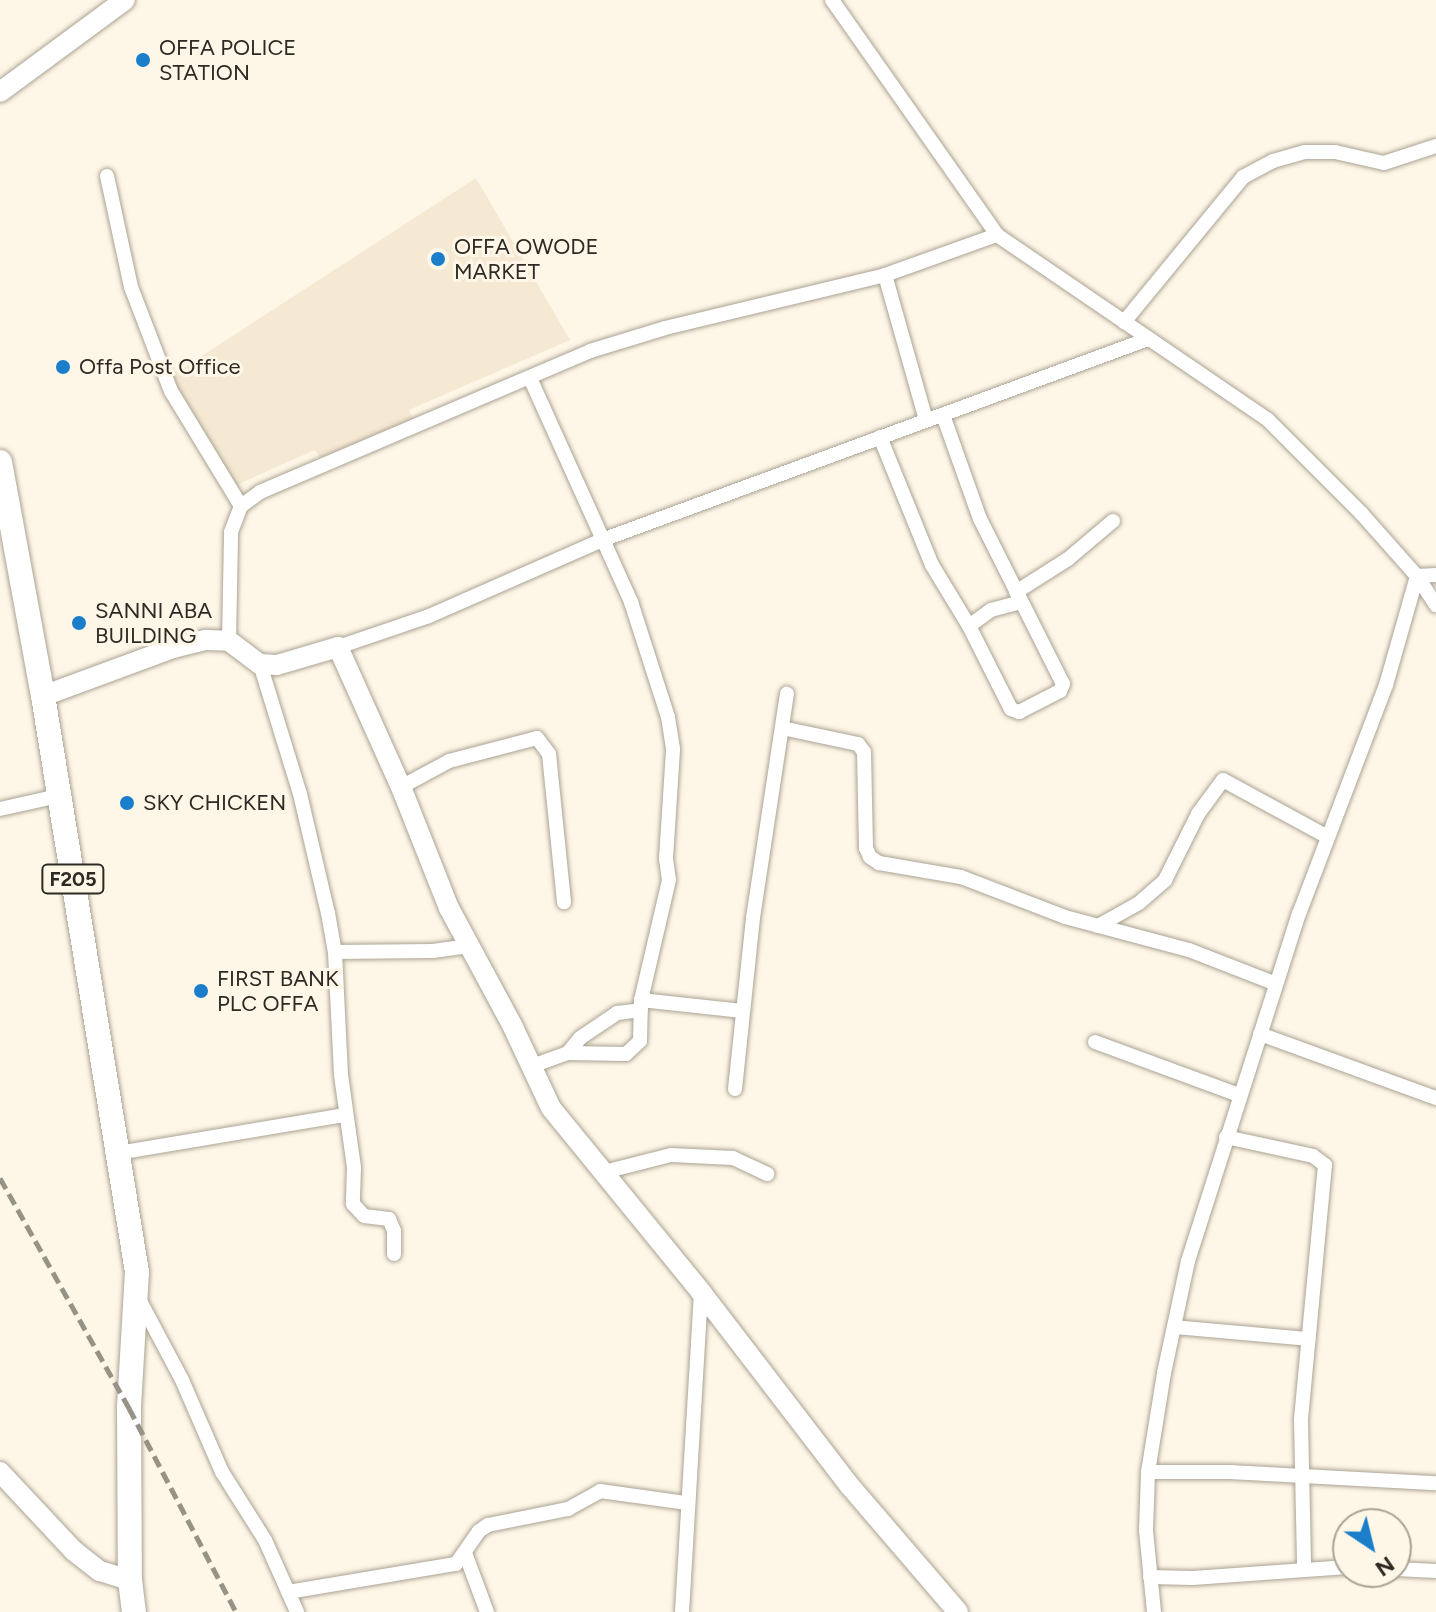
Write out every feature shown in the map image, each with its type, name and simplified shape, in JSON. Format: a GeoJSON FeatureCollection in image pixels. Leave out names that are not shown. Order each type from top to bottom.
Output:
{"type":"FeatureCollection","features":[{"type":"Feature","properties":{"kind":"main road","name":"F205"},"geometry":{"type":"LineString","coordinates":[[0,462],[43,696],[137,1272],[138,1297],[129,1408],[130,1580],[134,1612]]}},
{"type":"Feature","properties":{"kind":"street"},"geometry":{"type":"LineString","coordinates":[[2,89],[125,0]]}},
{"type":"Feature","properties":{"kind":"street"},"geometry":{"type":"LineString","coordinates":[[832,0],[997,235],[1268,420],[1361,513],[1417,576],[1436,605]]}},
{"type":"Feature","properties":{"kind":"street"},"geometry":{"type":"LineString","coordinates":[[1124,322],[1243,177],[1273,161],[1304,152],[1384,163],[1436,146]]}},
{"type":"Feature","properties":{"kind":"street"},"geometry":{"type":"LineString","coordinates":[[107,176],[131,287],[171,391],[241,506]]}},
{"type":"Feature","properties":{"kind":"street"},"geometry":{"type":"LineString","coordinates":[[229,641],[231,532],[241,506],[260,492],[590,351],[665,328],[885,275],[997,235]]}},
{"type":"Feature","properties":{"kind":"street"},"geometry":{"type":"LineString","coordinates":[[885,275],[926,420]]}},
{"type":"Feature","properties":{"kind":"street"},"geometry":{"type":"LineString","coordinates":[[43,696],[173,648],[206,640],[229,641],[260,664],[277,665],[338,647],[429,616],[602,540],[1148,339]]}},
{"type":"Feature","properties":{"kind":"street"},"geometry":{"type":"LineString","coordinates":[[530,378],[646,642],[668,717],[673,750],[666,859],[669,880],[641,1005],[640,1041],[626,1054],[568,1053],[532,1066]]}},
{"type":"Feature","properties":{"kind":"street"},"geometry":{"type":"LineString","coordinates":[[880,437],[932,565],[969,626],[1011,709],[1019,712],[1060,691],[1063,684],[980,519],[943,415]]}},
{"type":"Feature","properties":{"kind":"street"},"geometry":{"type":"LineString","coordinates":[[969,626],[991,610],[1018,597],[1113,521]]}},
{"type":"Feature","properties":{"kind":"street"},"geometry":{"type":"LineString","coordinates":[[1417,576],[1436,575]]}},
{"type":"Feature","properties":{"kind":"street"},"geometry":{"type":"LineString","coordinates":[[1154,1612],[1146,1530],[1148,1472],[1188,1261],[1276,984],[1386,685],[1417,576]]}},
{"type":"Feature","properties":{"kind":"street"},"geometry":{"type":"LineString","coordinates":[[338,647],[401,787],[449,908],[551,1108],[701,1292],[850,1486],[958,1612]]}},
{"type":"Feature","properties":{"kind":"street"},"geometry":{"type":"LineString","coordinates":[[260,664],[300,794],[335,952],[346,1115],[354,1168],[353,1204],[364,1216],[389,1219],[394,1231],[394,1254]]}},
{"type":"Feature","properties":{"kind":"street"},"geometry":{"type":"LineString","coordinates":[[735,1089],[742,1011],[787,694]]}},
{"type":"Feature","properties":{"kind":"street"},"geometry":{"type":"LineString","coordinates":[[782,728],[858,744],[864,752],[866,848],[870,857],[879,863],[961,877],[1015,900],[1189,950],[1276,984]]}},
{"type":"Feature","properties":{"kind":"street"},"geometry":{"type":"LineString","coordinates":[[401,787],[449,761],[537,738],[549,754],[564,902]]}},
{"type":"Feature","properties":{"kind":"street"},"geometry":{"type":"LineString","coordinates":[[1098,926],[1139,903],[1160,886],[1198,814],[1223,780],[1328,837]]}},
{"type":"Feature","properties":{"kind":"street"},"geometry":{"type":"LineString","coordinates":[[0,809],[58,796]]}},
{"type":"Feature","properties":{"kind":"street"},"geometry":{"type":"LineString","coordinates":[[335,952],[433,951],[469,946]]}},
{"type":"Feature","properties":{"kind":"street"},"geometry":{"type":"LineString","coordinates":[[568,1053],[580,1038],[617,1013],[641,1005],[742,1011]]}},
{"type":"Feature","properties":{"kind":"street"},"geometry":{"type":"LineString","coordinates":[[1260,1034],[1436,1098]]}},
{"type":"Feature","properties":{"kind":"street"},"geometry":{"type":"LineString","coordinates":[[1095,1042],[1239,1095]]}},
{"type":"Feature","properties":{"kind":"street"},"geometry":{"type":"LineString","coordinates":[[118,1153],[346,1115]]}},
{"type":"Feature","properties":{"kind":"street"},"geometry":{"type":"LineString","coordinates":[[1226,1137],[1313,1156],[1325,1165],[1308,1339],[1300,1477],[1304,1569]]}},
{"type":"Feature","properties":{"kind":"street"},"geometry":{"type":"LineString","coordinates":[[604,1172],[671,1155],[733,1158],[767,1174]]}},
{"type":"Feature","properties":{"kind":"street"},"geometry":{"type":"LineString","coordinates":[[682,1612],[701,1292]]}},
{"type":"Feature","properties":{"kind":"street"},"geometry":{"type":"LineString","coordinates":[[138,1297],[182,1380],[222,1472],[265,1540],[297,1612]]}},
{"type":"Feature","properties":{"kind":"street"},"geometry":{"type":"LineString","coordinates":[[1174,1327],[1308,1339]]}},
{"type":"Feature","properties":{"kind":"street"},"geometry":{"type":"LineString","coordinates":[[0,1472],[74,1551],[100,1571],[130,1580]]}},
{"type":"Feature","properties":{"kind":"street"},"geometry":{"type":"LineString","coordinates":[[1148,1472],[1230,1472],[1436,1483]]}},
{"type":"Feature","properties":{"kind":"street"},"geometry":{"type":"LineString","coordinates":[[288,1592],[456,1564],[479,1531],[488,1525],[568,1509],[600,1491],[687,1503]]}},
{"type":"Feature","properties":{"kind":"street"},"geometry":{"type":"LineString","coordinates":[[465,1553],[487,1612]]}},
{"type":"Feature","properties":{"kind":"street"},"geometry":{"type":"LineString","coordinates":[[1150,1577],[1193,1578],[1332,1568]]}},
{"type":"Feature","properties":{"kind":"street"},"geometry":{"type":"LineString","coordinates":[[1412,1570],[1436,1571]]}},
{"type":"Feature","properties":{"kind":"shaded area","name":"OFFA OWODE MARKET"},"geometry":{"type":"Polygon","coordinates":[[[476,178],[570,340],[409,410],[413,419],[349,455],[324,465],[315,450],[234,486],[171,376],[476,178]]]}},
{"type":"Feature","properties":{"kind":"railway"},"geometry":{"type":"LineString","coordinates":[[0,1178],[129,1408],[236,1612]]}},
{"type":"Feature","properties":{"kind":"place","name":"OFFA POLICE STATION"},"geometry":{"type":"Point","coordinates":[143,60]}},
{"type":"Feature","properties":{"kind":"place","name":"OFFA OWODE MARKET"},"geometry":{"type":"Point","coordinates":[438,259]}},
{"type":"Feature","properties":{"kind":"place","name":"Offa Post Office"},"geometry":{"type":"Point","coordinates":[63,367]}},
{"type":"Feature","properties":{"kind":"place","name":"SANNI ABA BUILDING"},"geometry":{"type":"Point","coordinates":[79,623]}},
{"type":"Feature","properties":{"kind":"place","name":"SKY CHICKEN"},"geometry":{"type":"Point","coordinates":[127,803]}},
{"type":"Feature","properties":{"kind":"place","name":"FIRST BANK PLC OFFA"},"geometry":{"type":"Point","coordinates":[201,991]}}]}
